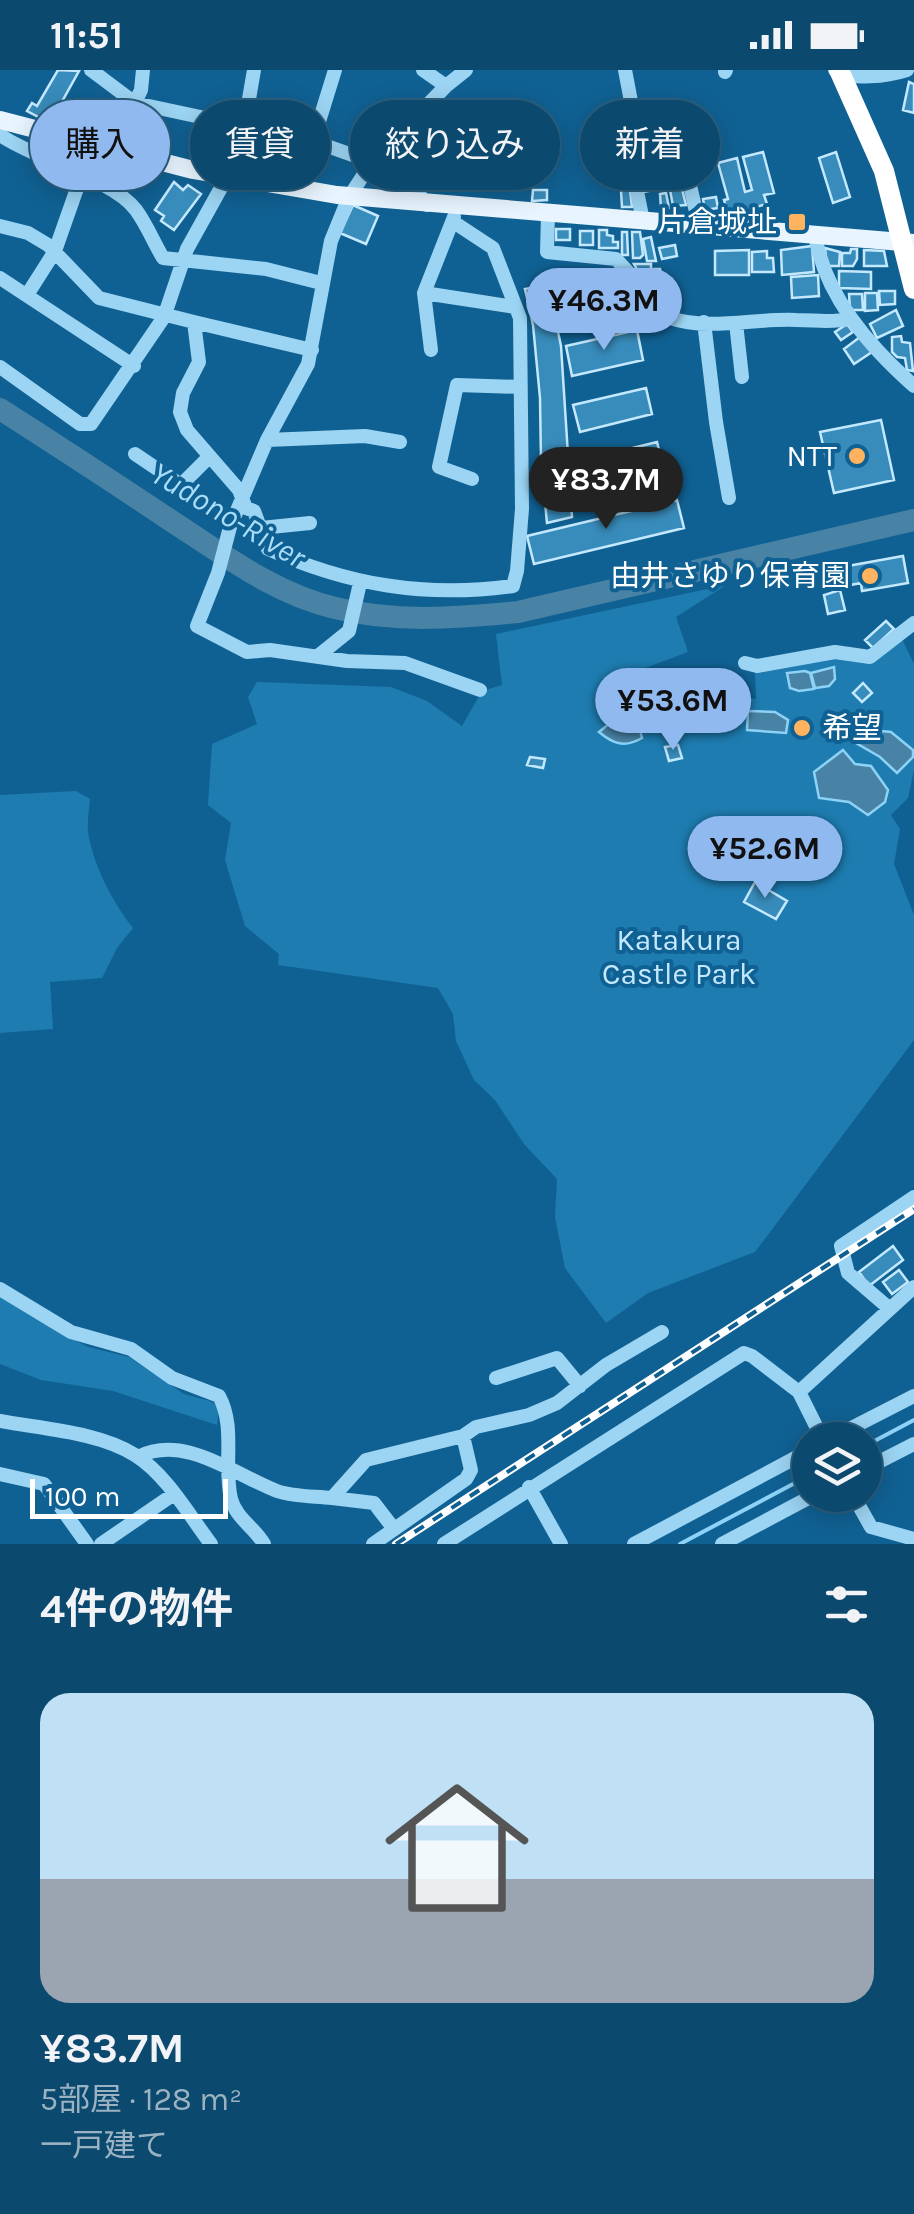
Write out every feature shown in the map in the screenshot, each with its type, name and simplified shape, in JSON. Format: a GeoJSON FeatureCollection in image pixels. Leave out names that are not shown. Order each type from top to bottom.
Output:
{"type":"FeatureCollection","features":[{"type":"Feature","properties":{"kind":"highway"},"geometry":{"type":"LineString","coordinates":[[839,72],[876,148],[909,242],[914,290]]}},
{"type":"Feature","properties":{"kind":"main road"},"geometry":{"type":"LineString","coordinates":[[0,120],[30,128]]}},
{"type":"Feature","properties":{"kind":"main road"},"geometry":{"type":"LineString","coordinates":[[307,190],[427,205],[454,215],[548,214],[909,242]]}},
{"type":"Feature","properties":{"kind":"street"},"geometry":{"type":"LineString","coordinates":[[91,70],[132,100]]}},
{"type":"Feature","properties":{"kind":"street"},"geometry":{"type":"LineString","coordinates":[[136,100],[142,70]]}},
{"type":"Feature","properties":{"kind":"street"},"geometry":{"type":"LineString","coordinates":[[249,100],[254,70]]}},
{"type":"Feature","properties":{"kind":"street"},"geometry":{"type":"LineString","coordinates":[[326,100],[335,70]]}},
{"type":"Feature","properties":{"kind":"street"},"geometry":{"type":"LineString","coordinates":[[423,70],[457,75]]}},
{"type":"Feature","properties":{"kind":"street"},"geometry":{"type":"LineString","coordinates":[[625,70],[631,100]]}},
{"type":"Feature","properties":{"kind":"street"},"geometry":{"type":"LineString","coordinates":[[839,72],[894,74],[907,70]]}},
{"type":"Feature","properties":{"kind":"street"},"geometry":{"type":"LineString","coordinates":[[433,100],[457,75]]}},
{"type":"Feature","properties":{"kind":"street"},"geometry":{"type":"LineString","coordinates":[[0,135],[30,150]]}},
{"type":"Feature","properties":{"kind":"street"},"geometry":{"type":"LineString","coordinates":[[27,295],[56,251],[76,190]]}},
{"type":"Feature","properties":{"kind":"street"},"geometry":{"type":"LineString","coordinates":[[109,190],[134,208],[163,258],[266,268],[322,282]]}},
{"type":"Feature","properties":{"kind":"street"},"geometry":{"type":"LineString","coordinates":[[0,367],[80,424],[91,424],[164,317],[183,260],[220,190]]}},
{"type":"Feature","properties":{"kind":"street"},"geometry":{"type":"LineString","coordinates":[[354,190],[331,241],[312,350],[242,499],[218,575],[198,622],[201,630],[246,652],[270,650],[420,666],[480,690]]}},
{"type":"Feature","properties":{"kind":"street"},"geometry":{"type":"LineString","coordinates":[[413,190],[427,205]]}},
{"type":"Feature","properties":{"kind":"street"},"geometry":{"type":"LineString","coordinates":[[637,190],[643,221]]}},
{"type":"Feature","properties":{"kind":"street"},"geometry":{"type":"LineString","coordinates":[[691,190],[698,225]]}},
{"type":"Feature","properties":{"kind":"street"},"geometry":{"type":"LineString","coordinates":[[548,214],[547,252],[616,260],[663,314],[678,321],[736,324],[796,320],[823,324],[850,319]]}},
{"type":"Feature","properties":{"kind":"street"},"geometry":{"type":"LineString","coordinates":[[194,322],[199,362],[182,393],[180,412],[187,430],[246,508],[254,511],[268,549],[360,585],[436,592],[513,586],[518,571],[522,509],[520,318],[493,248],[454,215],[424,293],[431,350]]}},
{"type":"Feature","properties":{"kind":"street"},"geometry":{"type":"LineString","coordinates":[[0,226],[28,232],[56,251],[98,298],[312,350]]}},
{"type":"Feature","properties":{"kind":"street"},"geometry":{"type":"LineString","coordinates":[[815,234],[818,254],[850,319],[914,386]]}},
{"type":"Feature","properties":{"kind":"street"},"geometry":{"type":"LineString","coordinates":[[0,278],[134,366]]}},
{"type":"Feature","properties":{"kind":"street"},"geometry":{"type":"LineString","coordinates":[[424,293],[515,307]]}},
{"type":"Feature","properties":{"kind":"street"},"geometry":{"type":"LineString","coordinates":[[704,322],[729,498]]}},
{"type":"Feature","properties":{"kind":"street"},"geometry":{"type":"LineString","coordinates":[[736,324],[742,377]]}},
{"type":"Feature","properties":{"kind":"street"},"geometry":{"type":"LineString","coordinates":[[472,479],[440,467],[457,385],[520,387]]}},
{"type":"Feature","properties":{"kind":"street"},"geometry":{"type":"LineString","coordinates":[[267,440],[365,436],[400,442]]}},
{"type":"Feature","properties":{"kind":"street"},"geometry":{"type":"LineString","coordinates":[[135,454],[181,485],[209,457]]}},
{"type":"Feature","properties":{"kind":"street"},"geometry":{"type":"LineString","coordinates":[[261,528],[310,523]]}},
{"type":"Feature","properties":{"kind":"street"},"geometry":{"type":"LineString","coordinates":[[318,656],[355,630],[360,585]]}},
{"type":"Feature","properties":{"kind":"street"},"geometry":{"type":"LineString","coordinates":[[746,663],[758,666],[835,652],[870,656],[914,623]]}},
{"type":"Feature","properties":{"kind":"street"},"geometry":{"type":"LineString","coordinates":[[890,1309],[848,1273],[841,1246],[914,1197]]}},
{"type":"Feature","properties":{"kind":"street"},"geometry":{"type":"LineString","coordinates":[[799,1392],[914,1287]]}},
{"type":"Feature","properties":{"kind":"street"},"geometry":{"type":"LineString","coordinates":[[0,1289],[87,1340],[131,1349],[172,1378],[219,1396],[228,1434],[232,1503],[257,1541]]}},
{"type":"Feature","properties":{"kind":"street"},"geometry":{"type":"LineString","coordinates":[[332,1498],[366,1460],[463,1436],[476,1428],[543,1410],[606,1365],[662,1332]]}},
{"type":"Feature","properties":{"kind":"street"},"geometry":{"type":"LineString","coordinates":[[444,1544],[744,1353],[799,1392],[816,1422]]}},
{"type":"Feature","properties":{"kind":"street"},"geometry":{"type":"LineString","coordinates":[[496,1378],[557,1358],[580,1386]]}},
{"type":"Feature","properties":{"kind":"street"},"geometry":{"type":"LineString","coordinates":[[862,1422],[914,1396]]}},
{"type":"Feature","properties":{"kind":"street"},"geometry":{"type":"LineString","coordinates":[[0,1420],[103,1442],[138,1457],[174,1494],[211,1544]]}},
{"type":"Feature","properties":{"kind":"street"},"geometry":{"type":"LineString","coordinates":[[373,1544],[466,1479],[471,1470],[463,1436]]}},
{"type":"Feature","properties":{"kind":"street"},"geometry":{"type":"LineString","coordinates":[[882,1460],[914,1444]]}},
{"type":"Feature","properties":{"kind":"street"},"geometry":{"type":"LineString","coordinates":[[138,1457],[152,1450],[173,1449],[227,1467],[279,1492],[374,1503],[394,1529]]}},
{"type":"Feature","properties":{"kind":"street"},"geometry":{"type":"LineString","coordinates":[[634,1544],[792,1460]]}},
{"type":"Feature","properties":{"kind":"street"},"geometry":{"type":"LineString","coordinates":[[0,1474],[44,1484],[87,1544]]}},
{"type":"Feature","properties":{"kind":"street"},"geometry":{"type":"LineString","coordinates":[[529,1488],[561,1544]]}},
{"type":"Feature","properties":{"kind":"street"},"geometry":{"type":"LineString","coordinates":[[101,1544],[174,1494]]}},
{"type":"Feature","properties":{"kind":"street"},"geometry":{"type":"LineString","coordinates":[[722,1544],[792,1507]]}},
{"type":"Feature","properties":{"kind":"street"},"geometry":{"type":"LineString","coordinates":[[863,1512],[871,1527],[914,1540]]}},
{"type":"Feature","properties":{"kind":"green space","name":"Katakura Castle Park"},"geometry":{"type":"Polygon","coordinates":[[[726,585],[676,617],[688,652],[629,674],[658,707],[697,694],[721,693],[756,699],[755,672],[837,656],[867,661],[902,639],[914,664],[914,770],[908,798],[891,815],[900,829],[894,864],[914,915],[914,1040],[755,1252],[648,1293],[606,1323],[565,1268],[555,1217],[557,1179],[524,1144],[495,1100],[474,1080],[456,1041],[453,1014],[438,988],[278,965],[279,954],[245,926],[225,860],[231,823],[208,805],[212,744],[257,724],[248,697],[257,682],[391,687],[427,701],[462,726],[482,691],[502,685],[496,634],[726,585]]]}},
{"type":"Feature","properties":{"kind":"green space"},"geometry":{"type":"Polygon","coordinates":[[[76,791],[90,799],[88,832],[94,857],[111,895],[133,928],[117,948],[102,978],[50,982],[53,1029],[0,1033],[0,795],[76,791]]]}},
{"type":"Feature","properties":{"kind":"green space"},"geometry":{"type":"Polygon","coordinates":[[[0,1296],[88,1347],[129,1357],[184,1394],[210,1401],[219,1407],[217,1425],[113,1391],[41,1380],[0,1364],[0,1296]]]}},
{"type":"Feature","properties":{"kind":"shaded area"},"geometry":{"type":"Polygon","coordinates":[[[834,667],[835,679],[829,686],[815,688],[811,673],[834,667]]]}},
{"type":"Feature","properties":{"kind":"shaded area"},"geometry":{"type":"Polygon","coordinates":[[[787,673],[810,673],[814,689],[790,688],[787,673]]]}},
{"type":"Feature","properties":{"kind":"shaded area"},"geometry":{"type":"Polygon","coordinates":[[[620,690],[635,710],[642,738],[625,744],[599,732],[616,718],[620,690]]]}},
{"type":"Feature","properties":{"kind":"shaded area"},"geometry":{"type":"Polygon","coordinates":[[[748,711],[775,712],[788,720],[786,733],[747,730],[748,711]]]}},
{"type":"Feature","properties":{"kind":"shaded area"},"geometry":{"type":"Polygon","coordinates":[[[871,730],[891,732],[913,750],[913,757],[897,773],[856,743],[871,730]]]}},
{"type":"Feature","properties":{"kind":"shaded area"},"geometry":{"type":"Polygon","coordinates":[[[843,750],[855,764],[871,766],[888,790],[885,802],[868,815],[849,802],[819,798],[814,772],[843,750]]]}},
{"type":"Feature","properties":{"kind":"building"},"geometry":{"type":"Polygon","coordinates":[[[58,70],[79,71],[63,100],[40,100],[58,70]]]}},
{"type":"Feature","properties":{"kind":"building"},"geometry":{"type":"Polygon","coordinates":[[[909,82],[914,84],[914,113],[903,110],[909,82]]]}},
{"type":"Feature","properties":{"kind":"building"},"geometry":{"type":"Polygon","coordinates":[[[763,152],[774,193],[764,195],[767,204],[734,213],[733,209],[727,210],[724,200],[728,199],[720,162],[737,158],[745,192],[752,190],[743,157],[763,152]]]}},
{"type":"Feature","properties":{"kind":"building"},"geometry":{"type":"Polygon","coordinates":[[[836,152],[850,197],[833,203],[819,158],[836,152]]]}},
{"type":"Feature","properties":{"kind":"building"},"geometry":{"type":"Polygon","coordinates":[[[174,182],[183,190],[188,185],[201,194],[174,230],[161,221],[164,216],[155,210],[174,182]]]}},
{"type":"Feature","properties":{"kind":"building"},"geometry":{"type":"Polygon","coordinates":[[[533,190],[547,190],[547,200],[532,201],[533,190]]]}},
{"type":"Feature","properties":{"kind":"building"},"geometry":{"type":"Polygon","coordinates":[[[630,190],[632,207],[622,207],[621,191],[630,190]]]}},
{"type":"Feature","properties":{"kind":"building"},"geometry":{"type":"Polygon","coordinates":[[[670,190],[682,190],[686,205],[673,206],[670,190]]]}},
{"type":"Feature","properties":{"kind":"building"},"geometry":{"type":"Polygon","coordinates":[[[666,193],[669,208],[661,208],[660,194],[666,193]]]}},
{"type":"Feature","properties":{"kind":"building"},"geometry":{"type":"Polygon","coordinates":[[[716,197],[718,208],[705,210],[703,199],[716,197]]]}},
{"type":"Feature","properties":{"kind":"building"},"geometry":{"type":"Polygon","coordinates":[[[353,205],[378,216],[366,244],[340,233],[353,205]]]}},
{"type":"Feature","properties":{"kind":"building"},"geometry":{"type":"Polygon","coordinates":[[[556,229],[570,229],[570,240],[556,240],[556,229]]]}},
{"type":"Feature","properties":{"kind":"building"},"geometry":{"type":"Polygon","coordinates":[[[599,230],[607,230],[613,242],[618,242],[618,248],[599,248],[599,230]]]}},
{"type":"Feature","properties":{"kind":"building"},"geometry":{"type":"Polygon","coordinates":[[[580,231],[593,231],[593,245],[580,245],[580,231]]]}},
{"type":"Feature","properties":{"kind":"building"},"geometry":{"type":"Polygon","coordinates":[[[622,232],[627,232],[628,255],[622,255],[622,232]]]}},
{"type":"Feature","properties":{"kind":"building"},"geometry":{"type":"Polygon","coordinates":[[[632,232],[640,232],[640,258],[633,258],[632,232]]]}},
{"type":"Feature","properties":{"kind":"building"},"geometry":{"type":"Polygon","coordinates":[[[651,237],[656,261],[647,261],[643,239],[651,237]]]}},
{"type":"Feature","properties":{"kind":"building"},"geometry":{"type":"Polygon","coordinates":[[[675,245],[677,256],[662,259],[659,248],[675,245]]]}},
{"type":"Feature","properties":{"kind":"building"},"geometry":{"type":"Polygon","coordinates":[[[812,246],[814,272],[782,275],[781,250],[812,246]]]}},
{"type":"Feature","properties":{"kind":"building"},"geometry":{"type":"Polygon","coordinates":[[[825,248],[840,252],[839,266],[827,266],[825,248]]]}},
{"type":"Feature","properties":{"kind":"building"},"geometry":{"type":"Polygon","coordinates":[[[857,249],[857,259],[853,266],[842,266],[842,253],[850,253],[857,249]]]}},
{"type":"Feature","properties":{"kind":"building"},"geometry":{"type":"Polygon","coordinates":[[[749,250],[749,275],[715,275],[715,251],[749,250]]]}},
{"type":"Feature","properties":{"kind":"building"},"geometry":{"type":"Polygon","coordinates":[[[864,250],[884,251],[887,266],[864,266],[864,250]]]}},
{"type":"Feature","properties":{"kind":"building"},"geometry":{"type":"Polygon","coordinates":[[[767,251],[767,258],[773,258],[774,272],[752,272],[752,252],[767,251]]]}},
{"type":"Feature","properties":{"kind":"building"},"geometry":{"type":"Polygon","coordinates":[[[634,264],[651,264],[651,276],[640,275],[634,264]]]}},
{"type":"Feature","properties":{"kind":"building"},"geometry":{"type":"Polygon","coordinates":[[[653,269],[660,269],[663,289],[654,289],[653,269]]]}},
{"type":"Feature","properties":{"kind":"building"},"geometry":{"type":"Polygon","coordinates":[[[839,271],[871,272],[871,289],[839,288],[839,271]]]}},
{"type":"Feature","properties":{"kind":"building"},"geometry":{"type":"Polygon","coordinates":[[[818,275],[819,296],[792,298],[791,277],[818,275]]]}},
{"type":"Feature","properties":{"kind":"building"},"geometry":{"type":"Polygon","coordinates":[[[554,284],[560,305],[553,308],[561,346],[572,517],[547,523],[540,398],[533,325],[525,289],[554,284]]]}},
{"type":"Feature","properties":{"kind":"building"},"geometry":{"type":"Polygon","coordinates":[[[879,291],[895,291],[895,304],[880,305],[879,291]]]}},
{"type":"Feature","properties":{"kind":"building"},"geometry":{"type":"Polygon","coordinates":[[[865,293],[877,293],[878,310],[865,311],[865,293]]]}},
{"type":"Feature","properties":{"kind":"building"},"geometry":{"type":"Polygon","coordinates":[[[849,294],[862,294],[863,310],[850,310],[849,294]]]}},
{"type":"Feature","properties":{"kind":"building"},"geometry":{"type":"Polygon","coordinates":[[[896,310],[903,326],[877,338],[870,324],[896,310]]]}},
{"type":"Feature","properties":{"kind":"building"},"geometry":{"type":"Polygon","coordinates":[[[847,324],[853,332],[841,340],[835,332],[847,324]]]}},
{"type":"Feature","properties":{"kind":"building"},"geometry":{"type":"Polygon","coordinates":[[[637,330],[643,360],[572,376],[566,346],[637,330]]]}},
{"type":"Feature","properties":{"kind":"building"},"geometry":{"type":"Polygon","coordinates":[[[901,336],[902,342],[910,343],[913,371],[907,370],[905,358],[892,352],[892,337],[901,336]]]}},
{"type":"Feature","properties":{"kind":"building"},"geometry":{"type":"Polygon","coordinates":[[[860,337],[872,352],[854,364],[844,349],[860,337]]]}},
{"type":"Feature","properties":{"kind":"building"},"geometry":{"type":"Polygon","coordinates":[[[646,388],[652,414],[580,432],[573,405],[646,388]]]}},
{"type":"Feature","properties":{"kind":"building","name":"NTT"},"geometry":{"type":"Polygon","coordinates":[[[881,420],[894,480],[834,493],[820,432],[881,420]]]}},
{"type":"Feature","properties":{"kind":"building"},"geometry":{"type":"Polygon","coordinates":[[[657,442],[664,470],[578,491],[571,463],[657,442]]]}},
{"type":"Feature","properties":{"kind":"building"},"geometry":{"type":"Polygon","coordinates":[[[677,500],[684,528],[534,564],[527,536],[677,500]]]}},
{"type":"Feature","properties":{"kind":"building","name":"由井さゆり保育園"},"geometry":{"type":"Polygon","coordinates":[[[903,556],[908,583],[862,591],[861,583],[835,588],[831,569],[903,556]]]}},
{"type":"Feature","properties":{"kind":"building"},"geometry":{"type":"Polygon","coordinates":[[[840,590],[845,610],[828,614],[824,595],[840,590]]]}},
{"type":"Feature","properties":{"kind":"building"},"geometry":{"type":"Polygon","coordinates":[[[886,621],[894,629],[873,648],[865,640],[886,621]]]}},
{"type":"Feature","properties":{"kind":"building"},"geometry":{"type":"Polygon","coordinates":[[[863,683],[872,693],[862,702],[853,693],[863,683]]]}},
{"type":"Feature","properties":{"kind":"building"},"geometry":{"type":"Polygon","coordinates":[[[678,745],[682,758],[669,761],[665,747],[678,745]]]}},
{"type":"Feature","properties":{"kind":"building"},"geometry":{"type":"Polygon","coordinates":[[[530,757],[545,759],[543,768],[527,765],[530,757]]]}},
{"type":"Feature","properties":{"kind":"building"},"geometry":{"type":"Polygon","coordinates":[[[755,882],[787,901],[776,919],[744,902],[755,882]]]}},
{"type":"Feature","properties":{"kind":"building"},"geometry":{"type":"Polygon","coordinates":[[[893,1246],[903,1260],[869,1286],[859,1272],[893,1246]]]}},
{"type":"Feature","properties":{"kind":"building"},"geometry":{"type":"Polygon","coordinates":[[[899,1270],[908,1282],[892,1294],[883,1282],[899,1270]]]}},
{"type":"Feature","properties":{"kind":"waterway","name":"Yudono-River"},"geometry":{"type":"LineString","coordinates":[[0,409],[271,583],[313,602],[380,616],[518,612],[914,520]]}},
{"type":"Feature","properties":{"kind":"waterway"},"geometry":{"type":"LineString","coordinates":[[882,1437],[914,1420]]}},
{"type":"Feature","properties":{"kind":"waterway"},"geometry":{"type":"LineString","coordinates":[[680,1544],[792,1485]]}},
{"type":"Feature","properties":{"kind":"railway"},"geometry":{"type":"LineString","coordinates":[[396,1544],[914,1209]]}},
{"type":"Feature","properties":{"kind":"place","name":"片倉城址"},"geometry":{"type":"Point","coordinates":[797,222]}},
{"type":"Feature","properties":{"kind":"place","name":"NTT"},"geometry":{"type":"Point","coordinates":[857,456]}},
{"type":"Feature","properties":{"kind":"place","name":"由井さゆり保育園"},"geometry":{"type":"Point","coordinates":[870,576]}},
{"type":"Feature","properties":{"kind":"place","name":"希望"},"geometry":{"type":"Point","coordinates":[802,728]}}]}
